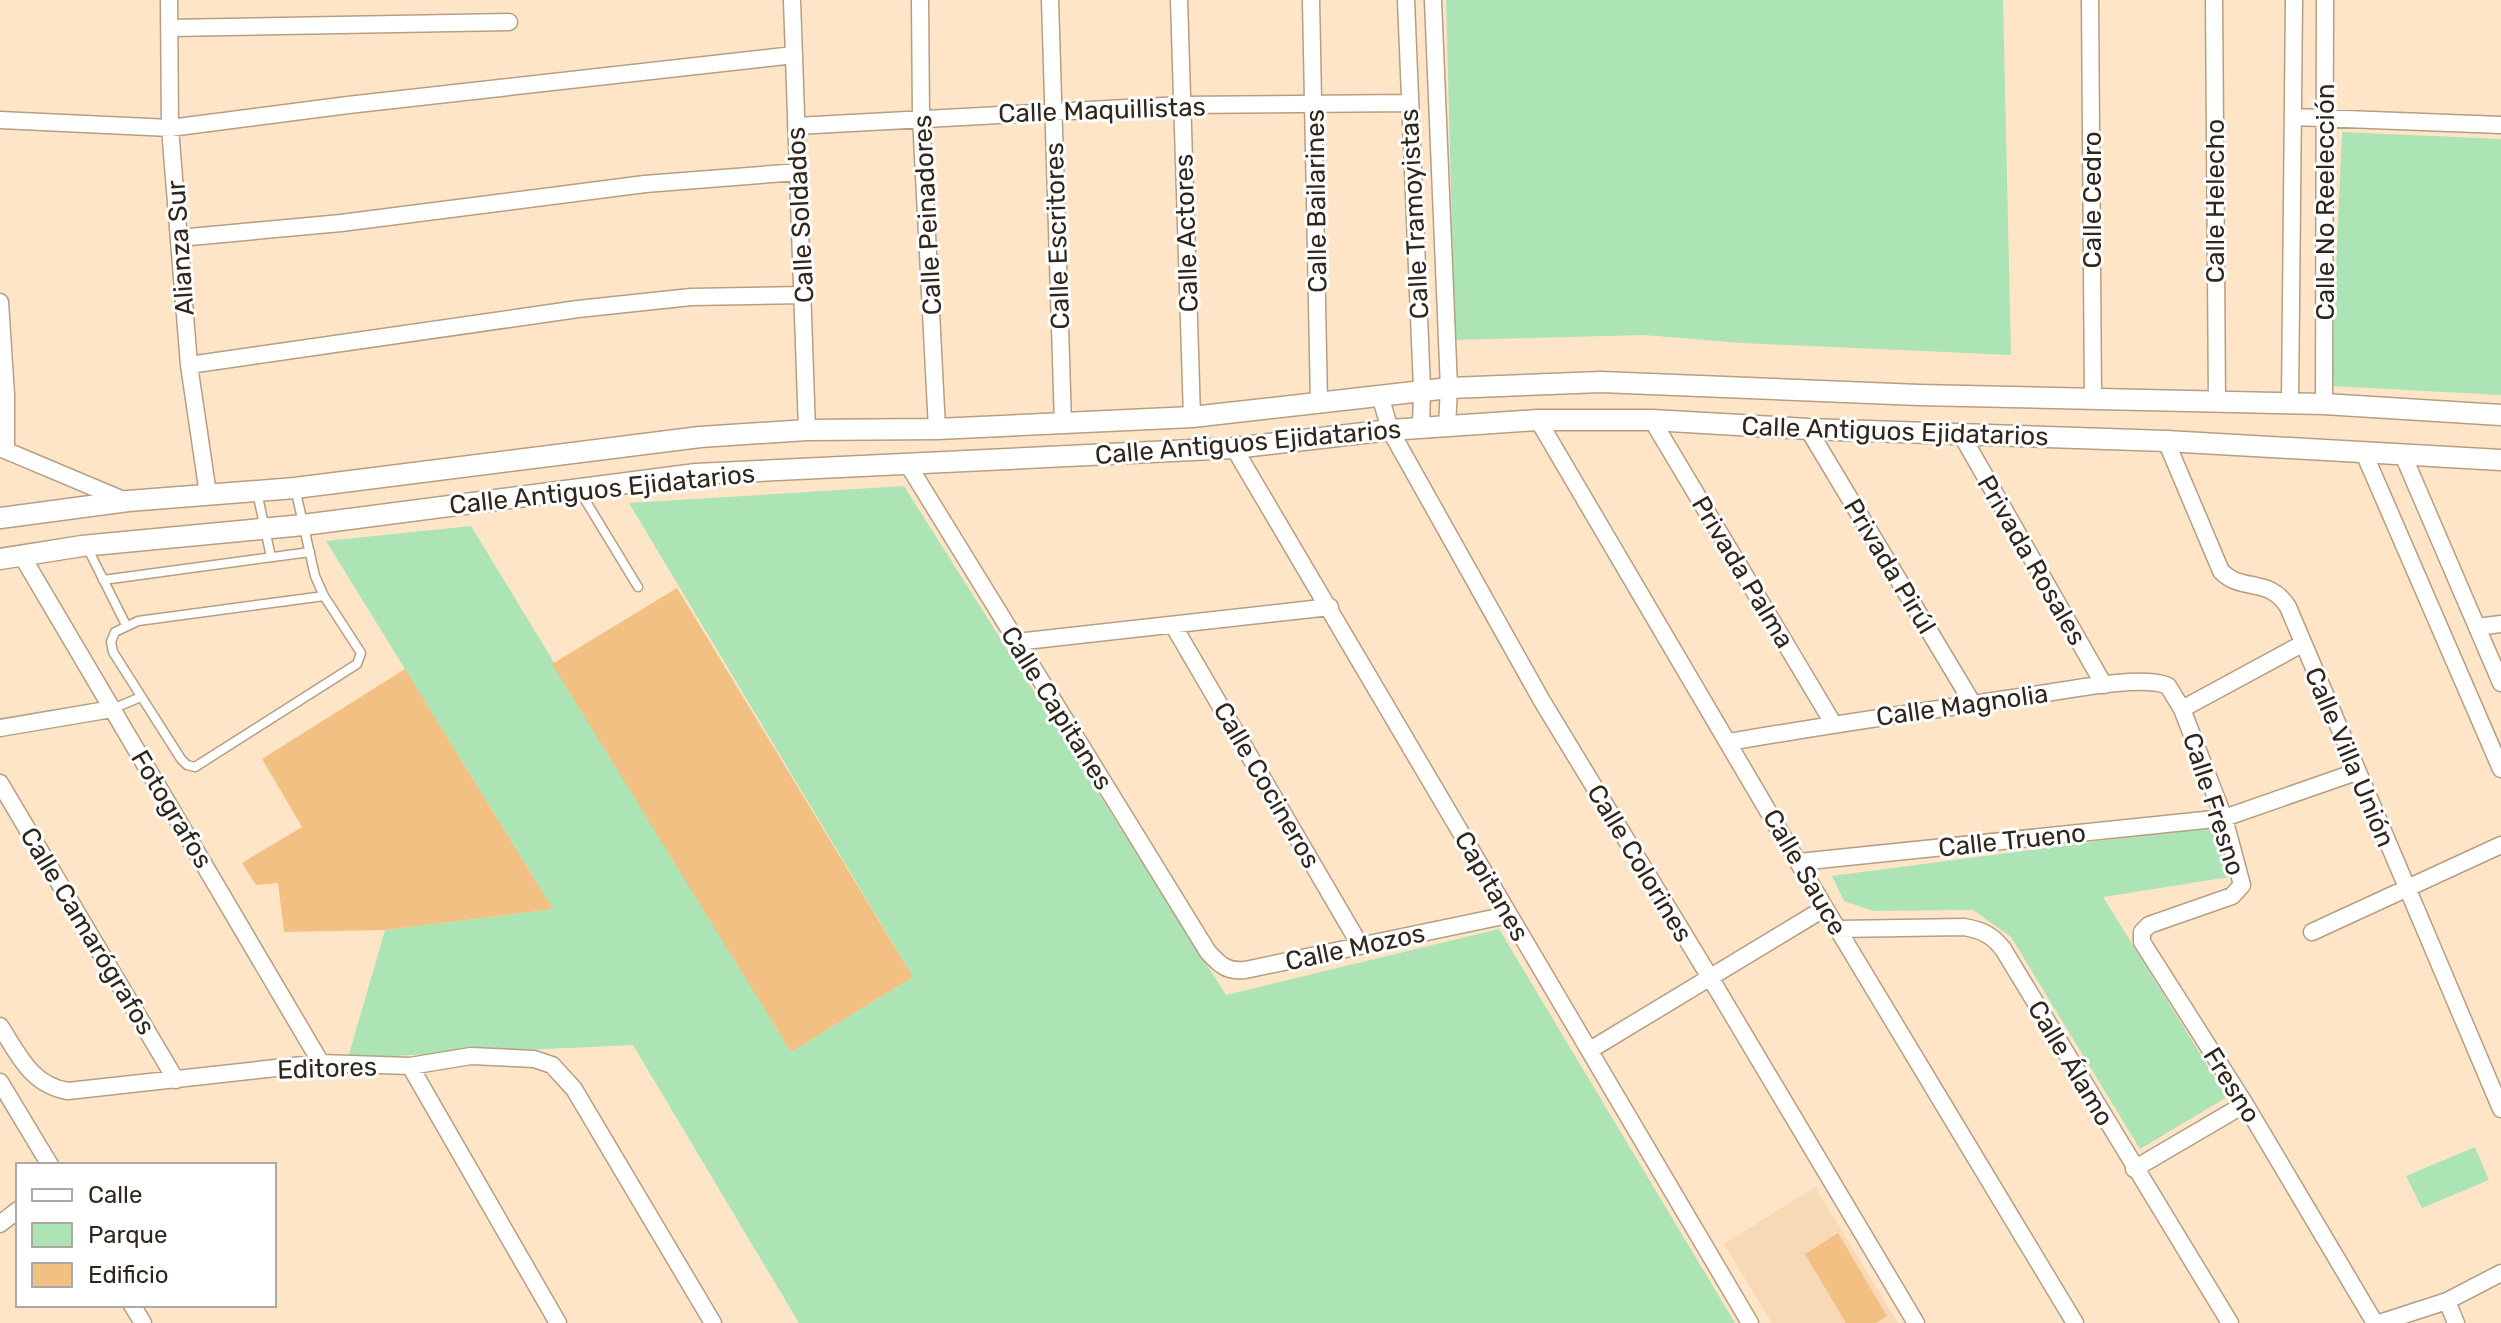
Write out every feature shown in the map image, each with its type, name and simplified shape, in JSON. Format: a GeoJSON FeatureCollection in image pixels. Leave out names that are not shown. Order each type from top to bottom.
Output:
{"type":"FeatureCollection","features":[{"type":"Feature","properties":{"kind":"street","name":"Alianza Sur"},"geometry":{"type":"LineString","coordinates":[[169,0],[170,128],[189,365],[208,494]]}},
{"type":"Feature","properties":{"kind":"street","name":"Calle Soldados"},"geometry":{"type":"LineString","coordinates":[[792,0],[807,430]]}},
{"type":"Feature","properties":{"kind":"street","name":"Calle Peinadores"},"geometry":{"type":"LineString","coordinates":[[920,0],[921,117],[937,429]]}},
{"type":"Feature","properties":{"kind":"street","name":"Calle Escritores"},"geometry":{"type":"LineString","coordinates":[[1050,0],[1063,424]]}},
{"type":"Feature","properties":{"kind":"street","name":"Calle Actores"},"geometry":{"type":"LineString","coordinates":[[1179,0],[1192,417]]}},
{"type":"Feature","properties":{"kind":"street","name":"Calle Bailarines"},"geometry":{"type":"LineString","coordinates":[[1311,0],[1319,403]]}},
{"type":"Feature","properties":{"kind":"street","name":"Calle Tramoyistas"},"geometry":{"type":"LineString","coordinates":[[1406,0],[1421,428]]}},
{"type":"Feature","properties":{"kind":"street","name":"Calle Tramoyistas"},"geometry":{"type":"LineString","coordinates":[[1433,0],[1449,388],[1447,426]]}},
{"type":"Feature","properties":{"kind":"street","name":"Calle Cedro"},"geometry":{"type":"LineString","coordinates":[[2090,0],[2093,400]]}},
{"type":"Feature","properties":{"kind":"street","name":"Calle Helecho"},"geometry":{"type":"LineString","coordinates":[[2214,0],[2217,402]]}},
{"type":"Feature","properties":{"kind":"street","name":"Calle No Reelección"},"geometry":{"type":"LineString","coordinates":[[2290,403],[2294,0]]}},
{"type":"Feature","properties":{"kind":"street","name":"Calle No Reelección"},"geometry":{"type":"LineString","coordinates":[[2324,404],[2325,0]]}},
{"type":"Feature","properties":{"kind":"street"},"geometry":{"type":"LineString","coordinates":[[171,28],[509,22]]}},
{"type":"Feature","properties":{"kind":"street"},"geometry":{"type":"LineString","coordinates":[[0,120],[170,128],[794,55]]}},
{"type":"Feature","properties":{"kind":"street","name":"Calle Maquillistas"},"geometry":{"type":"LineString","coordinates":[[796,126],[1181,105],[1409,103]]}},
{"type":"Feature","properties":{"kind":"street"},"geometry":{"type":"LineString","coordinates":[[2294,117],[2501,125]]}},
{"type":"Feature","properties":{"kind":"street"},"geometry":{"type":"LineString","coordinates":[[179,238],[341,223],[645,184],[798,172]]}},
{"type":"Feature","properties":{"kind":"street"},"geometry":{"type":"LineString","coordinates":[[189,365],[578,309],[691,297],[804,295]]}},
{"type":"Feature","properties":{"kind":"street"},"geometry":{"type":"LineString","coordinates":[[0,302],[6,395],[3,449],[128,501]]}},
{"type":"Feature","properties":{"kind":"street","name":"Calle Antiguos Ejidatarios"},"geometry":{"type":"LineString","coordinates":[[0,518],[128,501],[295,488],[700,437],[807,430],[937,429],[1192,417],[1422,389],[1601,382],[2093,400],[2324,404],[2501,415]]}},
{"type":"Feature","properties":{"kind":"street","name":"Calle Colorines"},"geometry":{"type":"LineString","coordinates":[[1380,395],[1390,430],[1542,701],[1916,1323]]}},
{"type":"Feature","properties":{"kind":"street","name":"Calle Antiguos Ejidatarios"},"geometry":{"type":"LineString","coordinates":[[0,559],[303,525],[696,474],[1234,448],[1390,430],[1538,420],[1652,420],[1808,429],[2166,441],[2501,460]]}},
{"type":"Feature","properties":{"kind":"street","name":"Calle Sauce"},"geometry":{"type":"LineString","coordinates":[[1538,420],[1825,908],[2075,1323]]}},
{"type":"Feature","properties":{"kind":"street","name":"Privada Palma"},"geometry":{"type":"LineString","coordinates":[[1652,420],[1833,723]]}},
{"type":"Feature","properties":{"kind":"street","name":"Privada Pirúl"},"geometry":{"type":"LineString","coordinates":[[1808,429],[1973,704]]}},
{"type":"Feature","properties":{"kind":"street","name":"Privada Rosales"},"geometry":{"type":"LineString","coordinates":[[1961,434],[2104,685]]}},
{"type":"Feature","properties":{"kind":"street","name":"Calle Villa Unión"},"geometry":{"type":"LineString","coordinates":[[2166,441],[2221,571],[2227,577],[2282,597],[2501,1109]]}},
{"type":"Feature","properties":{"kind":"street","name":"Capitanes"},"geometry":{"type":"LineString","coordinates":[[1234,448],[1750,1323]]}},
{"type":"Feature","properties":{"kind":"street"},"geometry":{"type":"LineString","coordinates":[[2364,453],[2501,769]]}},
{"type":"Feature","properties":{"kind":"street"},"geometry":{"type":"LineString","coordinates":[[2403,455],[2501,683]]}},
{"type":"Feature","properties":{"kind":"street","name":"Calle Capitanes"},"geometry":{"type":"LineString","coordinates":[[907,463],[1208,952]]}},
{"type":"Feature","properties":{"kind":"street","name":"Fotografos"},"geometry":{"type":"LineString","coordinates":[[22,556],[321,1063]]}},
{"type":"Feature","properties":{"kind":"street"},"geometry":{"type":"LineString","coordinates":[[1016,642],[1330,607]]}},
{"type":"Feature","properties":{"kind":"street"},"geometry":{"type":"LineString","coordinates":[[2477,627],[2501,624]]}},
{"type":"Feature","properties":{"kind":"street","name":"Calle Cocineros"},"geometry":{"type":"LineString","coordinates":[[1173,625],[1360,945]]}},
{"type":"Feature","properties":{"kind":"street"},"geometry":{"type":"LineString","coordinates":[[2182,709],[2302,644]]}},
{"type":"Feature","properties":{"kind":"street","name":"Calle Magnolia"},"geometry":{"type":"LineString","coordinates":[[1730,742],[1833,723],[2104,685],[2162,683],[2174,693],[2182,709]]}},
{"type":"Feature","properties":{"kind":"street"},"geometry":{"type":"LineString","coordinates":[[0,728],[112,709]]}},
{"type":"Feature","properties":{"kind":"street","name":"Calle Fresno"},"geometry":{"type":"LineString","coordinates":[[2182,709],[2224,818],[2241,875],[2242,885],[2232,896]]}},
{"type":"Feature","properties":{"kind":"street","name":"Calle Trueno"},"geometry":{"type":"LineString","coordinates":[[1799,862],[2224,818],[2356,772]]}},
{"type":"Feature","properties":{"kind":"street","name":"Calle Camarógrafos"},"geometry":{"type":"LineString","coordinates":[[0,783],[176,1080]]}},
{"type":"Feature","properties":{"kind":"street"},"geometry":{"type":"LineString","coordinates":[[2312,932],[2501,845]]}},
{"type":"Feature","properties":{"kind":"street","name":"Fresno"},"geometry":{"type":"LineString","coordinates":[[2232,896],[2157,920],[2142,932],[2142,942],[2245,1104],[2377,1323]]}},
{"type":"Feature","properties":{"kind":"street"},"geometry":{"type":"LineString","coordinates":[[1590,1050],[1825,908]]}},
{"type":"Feature","properties":{"kind":"street","name":"Calle Mozos"},"geometry":{"type":"LineString","coordinates":[[1208,952],[1221,966],[1232,971],[1508,915]]}},
{"type":"Feature","properties":{"kind":"street","name":"Calle Álamo"},"geometry":{"type":"LineString","coordinates":[[1838,929],[1964,927],[1980,929],[1993,937],[2230,1323]]}},
{"type":"Feature","properties":{"kind":"street","name":"Editores"},"geometry":{"type":"LineString","coordinates":[[0,1026],[41,1083],[52,1089],[68,1091],[321,1063],[410,1066],[471,1056],[534,1059],[552,1065],[574,1089],[713,1323]]}},
{"type":"Feature","properties":{"kind":"street"},"geometry":{"type":"LineString","coordinates":[[410,1066],[558,1323]]}},
{"type":"Feature","properties":{"kind":"street"},"geometry":{"type":"LineString","coordinates":[[0,1082],[49,1163]]}},
{"type":"Feature","properties":{"kind":"street"},"geometry":{"type":"LineString","coordinates":[[2134,1169],[2245,1104]]}},
{"type":"Feature","properties":{"kind":"street"},"geometry":{"type":"LineString","coordinates":[[0,1224],[16,1212]]}},
{"type":"Feature","properties":{"kind":"street"},"geometry":{"type":"LineString","coordinates":[[2377,1323],[2447,1301],[2501,1273]]}},
{"type":"Feature","properties":{"kind":"street"},"geometry":{"type":"LineString","coordinates":[[2447,1301],[2456,1323]]}},
{"type":"Feature","properties":{"kind":"lane"},"geometry":{"type":"LineString","coordinates":[[295,488],[315,576],[324,596],[358,647],[361,659],[195,767],[181,759],[113,652],[111,642],[115,632],[126,625],[324,596]]}},
{"type":"Feature","properties":{"kind":"lane"},"geometry":{"type":"LineString","coordinates":[[578,489],[638,587]]}},
{"type":"Feature","properties":{"kind":"lane"},"geometry":{"type":"LineString","coordinates":[[256,491],[271,557]]}},
{"type":"Feature","properties":{"kind":"lane"},"geometry":{"type":"LineString","coordinates":[[87,547],[126,625]]}},
{"type":"Feature","properties":{"kind":"lane"},"geometry":{"type":"LineString","coordinates":[[103,580],[310,552]]}},
{"type":"Feature","properties":{"kind":"lane"},"geometry":{"type":"LineString","coordinates":[[112,709],[141,697]]}},
{"type":"Feature","properties":{"kind":"shaded area"},"geometry":{"type":"Polygon","coordinates":[[[1815,1187],[1898,1323],[1772,1323],[1724,1244],[1815,1187]]]}},
{"type":"Feature","properties":{"kind":"green space"},"geometry":{"type":"Polygon","coordinates":[[[1446,0],[2003,0],[2011,355],[1742,343],[1644,335],[1455,340],[1446,0]]]}},
{"type":"Feature","properties":{"kind":"green space"},"geometry":{"type":"Polygon","coordinates":[[[2342,132],[2501,139],[2501,395],[2331,386],[2342,132]]]}},
{"type":"Feature","properties":{"kind":"green space"},"geometry":{"type":"Polygon","coordinates":[[[904,486],[1226,995],[1499,929],[1735,1323],[799,1323],[633,1045],[348,1058],[385,930],[553,909],[326,541],[471,526],[791,1052],[913,977],[629,503],[904,486]]]}},
{"type":"Feature","properties":{"kind":"green space"},"geometry":{"type":"Polygon","coordinates":[[[2214,826],[2236,876],[2103,897],[2227,1097],[2140,1149],[2011,937],[1973,910],[1873,911],[1844,901],[1832,876],[2214,826]]]}},
{"type":"Feature","properties":{"kind":"green space"},"geometry":{"type":"Polygon","coordinates":[[[2475,1147],[2489,1180],[2422,1208],[2406,1176],[2475,1147]]]}},
{"type":"Feature","properties":{"kind":"building"},"geometry":{"type":"Polygon","coordinates":[[[677,588],[913,977],[791,1052],[552,664],[677,588]]]}},
{"type":"Feature","properties":{"kind":"building"},"geometry":{"type":"Polygon","coordinates":[[[405,669],[553,909],[385,930],[284,932],[278,883],[256,885],[242,863],[302,827],[262,759],[405,669]]]}},
{"type":"Feature","properties":{"kind":"building"},"geometry":{"type":"Polygon","coordinates":[[[1838,1233],[1887,1316],[1876,1323],[1846,1323],[1805,1254],[1838,1233]]]}}]}
